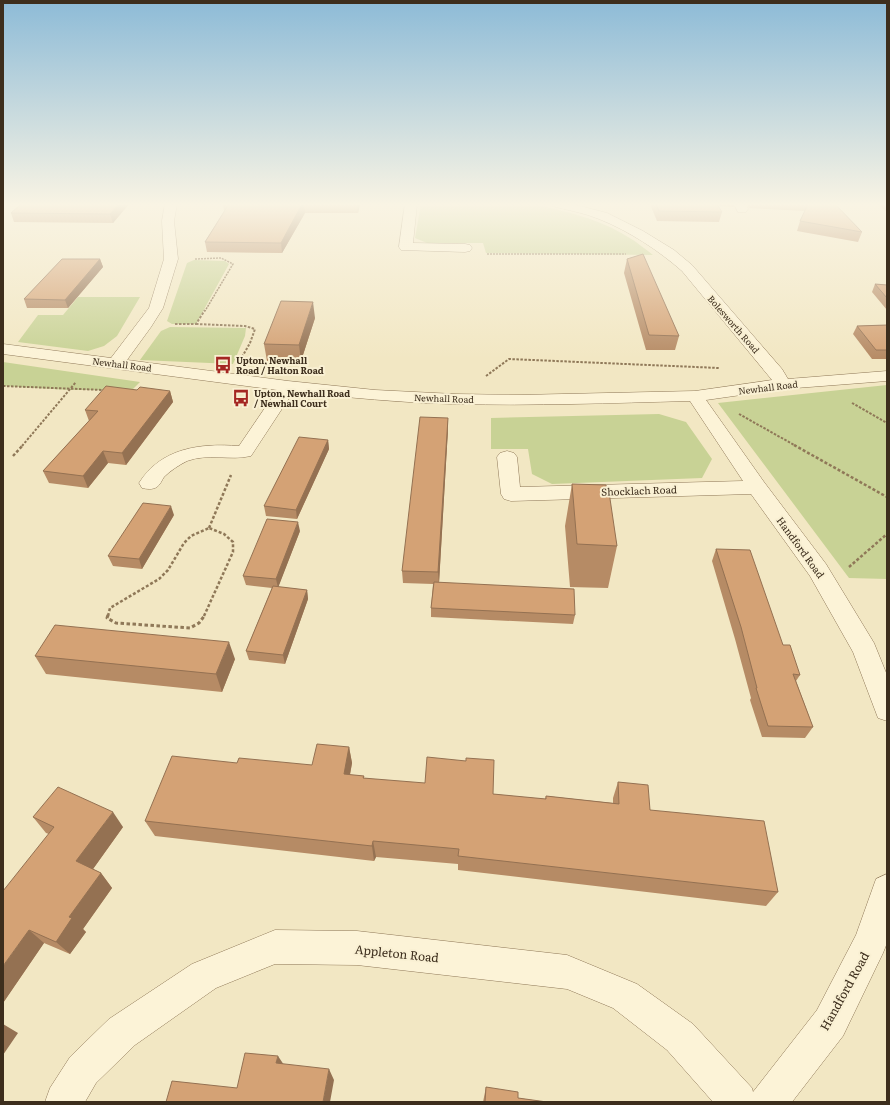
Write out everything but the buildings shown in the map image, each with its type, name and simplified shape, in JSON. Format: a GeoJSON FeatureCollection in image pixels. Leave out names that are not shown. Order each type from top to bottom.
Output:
{"type":"FeatureCollection","features":[{"type":"Feature","properties":{"kind":"street"},"geometry":{"type":"LineString","coordinates":[[116,363],[146,324],[156,308],[171,256]]}},
{"type":"Feature","properties":{"kind":"street","name":"Bolesworth Road"},"geometry":{"type":"LineString","coordinates":[[672,256],[687,268],[776,373],[783,384]]}},
{"type":"Feature","properties":{"kind":"street","name":"Newhall Road"},"geometry":{"type":"LineString","coordinates":[[3,349],[288,386],[375,395],[455,399],[519,400],[700,396],[783,384],[887,376]]}},
{"type":"Feature","properties":{"kind":"street"},"geometry":{"type":"LineString","coordinates":[[149,482],[164,466],[186,455],[211,450],[244,452],[288,386]]}},
{"type":"Feature","properties":{"kind":"street","name":"Handford Road"},"geometry":{"type":"LineString","coordinates":[[700,396],[757,487],[818,570],[865,650],[887,710]]}},
{"type":"Feature","properties":{"kind":"street","name":"Shocklach Road"},"geometry":{"type":"LineString","coordinates":[[506,457],[511,494],[757,487]]}},
{"type":"Feature","properties":{"kind":"street","name":"Handford Road"},"geometry":{"type":"LineString","coordinates":[[768,1102],[830,1023],[871,941],[887,890]]}},
{"type":"Feature","properties":{"kind":"street","name":"Appleton Road"},"geometry":{"type":"LineString","coordinates":[[64,1102],[83,1070],[122,1032],[204,976],[275,947],[357,948],[567,972],[626,996],[680,1037],[738,1102]]}},
{"type":"Feature","properties":{"kind":"path"},"geometry":{"type":"LineString","coordinates":[[171,259],[222,259],[230,260],[233,264],[196,324]]}},
{"type":"Feature","properties":{"kind":"path"},"geometry":{"type":"LineString","coordinates":[[146,324],[196,324],[245,326],[255,328],[250,343],[238,365],[230,370],[229,378]]}},
{"type":"Feature","properties":{"kind":"path"},"geometry":{"type":"LineString","coordinates":[[455,399],[509,359],[613,362],[726,369]]}},
{"type":"Feature","properties":{"kind":"path"},"geometry":{"type":"LineString","coordinates":[[13,456],[95,360]]}},
{"type":"Feature","properties":{"kind":"path"},"geometry":{"type":"LineString","coordinates":[[3,386],[69,390],[108,390]]}},
{"type":"Feature","properties":{"kind":"path"},"geometry":{"type":"LineString","coordinates":[[700,396],[887,497]]}},
{"type":"Feature","properties":{"kind":"path"},"geometry":{"type":"LineString","coordinates":[[209,528],[224,534],[233,542],[233,552],[207,612],[199,623],[190,628],[116,623],[107,618],[110,608],[122,600],[149,587],[166,572],[180,545],[194,534],[209,528],[231,474]]}},
{"type":"Feature","properties":{"kind":"path"},"geometry":{"type":"LineString","coordinates":[[818,570],[850,567],[887,534]]}},
{"type":"Feature","properties":{"kind":"path"},"geometry":{"type":"LineString","coordinates":[[845,561],[850,567]]}},
{"type":"Feature","properties":{"kind":"green space"},"geometry":{"type":"Polygon","coordinates":[[[194,260],[225,261],[229,264],[196,324],[172,324],[167,321],[187,263],[194,260]]]}},
{"type":"Feature","properties":{"kind":"green space"},"geometry":{"type":"Polygon","coordinates":[[[78,297],[140,297],[117,336],[104,346],[88,351],[18,342],[38,315],[63,315],[78,297]]]}},
{"type":"Feature","properties":{"kind":"green space"},"geometry":{"type":"Polygon","coordinates":[[[170,327],[246,328],[245,336],[233,364],[140,360],[161,331],[170,327]]]}},
{"type":"Feature","properties":{"kind":"green space"},"geometry":{"type":"Polygon","coordinates":[[[3,362],[140,382],[132,390],[69,390],[3,386],[3,362]]]}},
{"type":"Feature","properties":{"kind":"green space"},"geometry":{"type":"Polygon","coordinates":[[[887,385],[887,579],[849,578],[718,403],[887,385]]]}},
{"type":"Feature","properties":{"kind":"green space"},"geometry":{"type":"Polygon","coordinates":[[[659,414],[686,422],[712,459],[702,478],[552,484],[532,474],[528,449],[491,449],[491,418],[659,414]]]}},
{"type":"Feature","properties":{"kind":"place","name":"Upton, Newhall Road / Halton Road"},"geometry":{"type":"Point","coordinates":[223,365]}},
{"type":"Feature","properties":{"kind":"place","name":"Upton, Newhall Road / Newhall Court"},"geometry":{"type":"Point","coordinates":[241,398]}}]}
